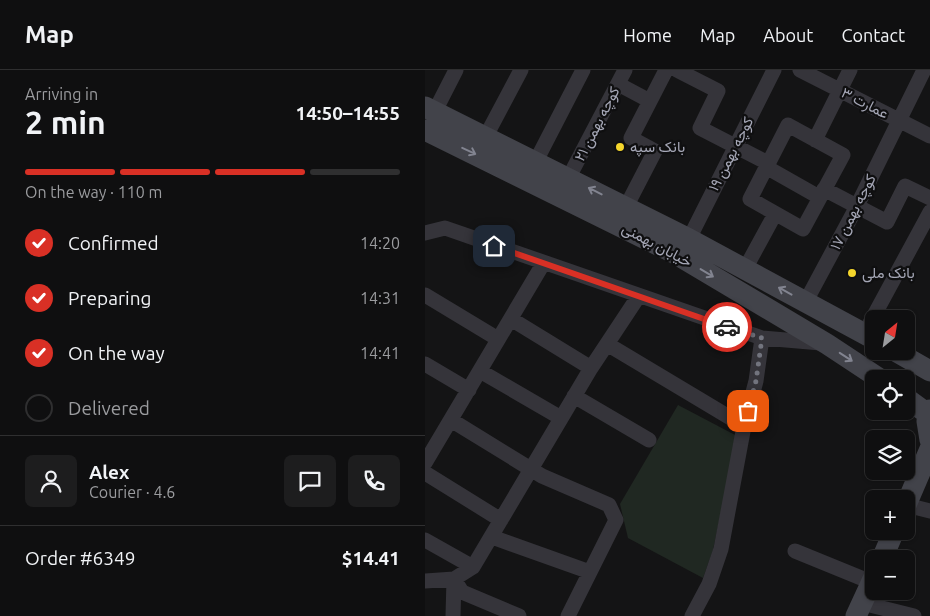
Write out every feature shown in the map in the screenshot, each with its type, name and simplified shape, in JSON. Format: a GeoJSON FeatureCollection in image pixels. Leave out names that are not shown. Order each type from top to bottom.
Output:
{"type":"FeatureCollection","features":[{"type":"Feature","properties":{"kind":"street"},"geometry":{"type":"LineString","coordinates":[[428,116],[456,70]]}},
{"type":"Feature","properties":{"kind":"street"},"geometry":{"type":"LineString","coordinates":[[486,136],[521,70]]}},
{"type":"Feature","properties":{"kind":"street"},"geometry":{"type":"LineString","coordinates":[[536,161],[583,70]]}},
{"type":"Feature","properties":{"kind":"street"},"geometry":{"type":"LineString","coordinates":[[626,207],[655,151],[631,138],[666,70]]}},
{"type":"Feature","properties":{"kind":"street"},"geometry":{"type":"LineString","coordinates":[[677,70],[697,74],[718,91],[700,128],[822,193],[887,222],[905,186],[930,198]]}},
{"type":"Feature","properties":{"kind":"street","name":"کوچه بهمن ۱۹"},"geometry":{"type":"LineString","coordinates":[[689,239],[774,70]]}},
{"type":"Feature","properties":{"kind":"street","name":"عمارت ۳"},"geometry":{"type":"LineString","coordinates":[[800,70],[930,136]]}},
{"type":"Feature","properties":{"kind":"street"},"geometry":{"type":"LineString","coordinates":[[815,140],[850,70]]}},
{"type":"Feature","properties":{"kind":"street","name":"کوچه بهمن ۱۷"},"geometry":{"type":"LineString","coordinates":[[805,303],[856,208],[924,70]]}},
{"type":"Feature","properties":{"kind":"street"},"geometry":{"type":"LineString","coordinates":[[621,77],[650,101]]}},
{"type":"Feature","properties":{"kind":"street","name":"کوچه بهمن ۲۱"},"geometry":{"type":"LineString","coordinates":[[569,177],[621,77]]}},
{"type":"Feature","properties":{"kind":"street","name":"خیابان بهمنی"},"geometry":{"type":"LineString","coordinates":[[428,116],[486,136],[569,177],[689,239],[865,335]]}},
{"type":"Feature","properties":{"kind":"street","name":"خیابان بهمنی"},"geometry":{"type":"LineString","coordinates":[[428,116],[674,253],[827,344],[866,370]]}},
{"type":"Feature","properties":{"kind":"street"},"geometry":{"type":"LineString","coordinates":[[788,125],[815,140],[843,155],[803,229],[750,199],[788,125]]}},
{"type":"Feature","properties":{"kind":"street"},"geometry":{"type":"LineString","coordinates":[[882,310],[930,212]]}},
{"type":"Feature","properties":{"kind":"street"},"geometry":{"type":"LineString","coordinates":[[745,269],[775,214]]}},
{"type":"Feature","properties":{"kind":"street"},"geometry":{"type":"LineString","coordinates":[[425,233],[445,228],[638,297],[762,338],[827,344]]}},
{"type":"Feature","properties":{"kind":"street"},"geometry":{"type":"LineString","coordinates":[[425,463],[431,441],[451,420],[543,264]]}},
{"type":"Feature","properties":{"kind":"street"},"geometry":{"type":"LineString","coordinates":[[425,295],[499,339]]}},
{"type":"Feature","properties":{"kind":"street"},"geometry":{"type":"LineString","coordinates":[[425,581],[454,579],[473,567],[591,368],[638,297]]}},
{"type":"Feature","properties":{"kind":"street"},"geometry":{"type":"LineString","coordinates":[[511,319],[591,368]]}},
{"type":"Feature","properties":{"kind":"street"},"geometry":{"type":"LineString","coordinates":[[692,616],[709,584],[721,549],[744,426],[756,381],[762,338]]}},
{"type":"Feature","properties":{"kind":"street"},"geometry":{"type":"LineString","coordinates":[[607,344],[744,426]]}},
{"type":"Feature","properties":{"kind":"street"},"geometry":{"type":"LineString","coordinates":[[911,360],[930,371]]}},
{"type":"Feature","properties":{"kind":"street"},"geometry":{"type":"LineString","coordinates":[[425,364],[469,390]]}},
{"type":"Feature","properties":{"kind":"street"},"geometry":{"type":"LineString","coordinates":[[480,371],[561,418]]}},
{"type":"Feature","properties":{"kind":"street"},"geometry":{"type":"LineString","coordinates":[[575,396],[649,440]]}},
{"type":"Feature","properties":{"kind":"street"},"geometry":{"type":"LineString","coordinates":[[915,403],[929,412],[927,433],[930,440]]}},
{"type":"Feature","properties":{"kind":"street"},"geometry":{"type":"LineString","coordinates":[[451,420],[533,468],[542,476],[609,504],[617,520],[568,616]]}},
{"type":"Feature","properties":{"kind":"street"},"geometry":{"type":"LineString","coordinates":[[912,490],[930,449]]}},
{"type":"Feature","properties":{"kind":"street"},"geometry":{"type":"LineString","coordinates":[[425,473],[501,520]]}},
{"type":"Feature","properties":{"kind":"street"},"geometry":{"type":"LineString","coordinates":[[915,507],[930,511]]}},
{"type":"Feature","properties":{"kind":"street"},"geometry":{"type":"LineString","coordinates":[[492,537],[591,572]]}},
{"type":"Feature","properties":{"kind":"street"},"geometry":{"type":"LineString","coordinates":[[425,540],[473,567]]}},
{"type":"Feature","properties":{"kind":"street"},"geometry":{"type":"LineString","coordinates":[[795,551],[865,577]]}},
{"type":"Feature","properties":{"kind":"street"},"geometry":{"type":"LineString","coordinates":[[453,616],[454,579]]}},
{"type":"Feature","properties":{"kind":"street"},"geometry":{"type":"LineString","coordinates":[[454,579],[462,592],[519,616]]}},
{"type":"Feature","properties":{"kind":"street"},"geometry":{"type":"LineString","coordinates":[[865,597],[859,610],[914,616]]}},
{"type":"Feature","properties":{"kind":"shaded area"},"geometry":{"type":"Polygon","coordinates":[[[678,405],[737,436],[713,550],[703,578],[628,538],[620,504],[678,405]]]}},
{"type":"Feature","properties":{"kind":"way so far"},"geometry":{"type":"LineString","coordinates":[[727,327],[762,338],[756,381],[748,411]]}},
{"type":"Feature","properties":{"kind":"place","name":"بانک سپه"},"geometry":{"type":"Point","coordinates":[620,147]}},
{"type":"Feature","properties":{"kind":"place","name":"بانک ملی"},"geometry":{"type":"Point","coordinates":[852,273]}},
{"type":"Feature","properties":{"kind":"route"},"geometry":{"type":"LineString","coordinates":[[494,246],[727,327]]}}]}
